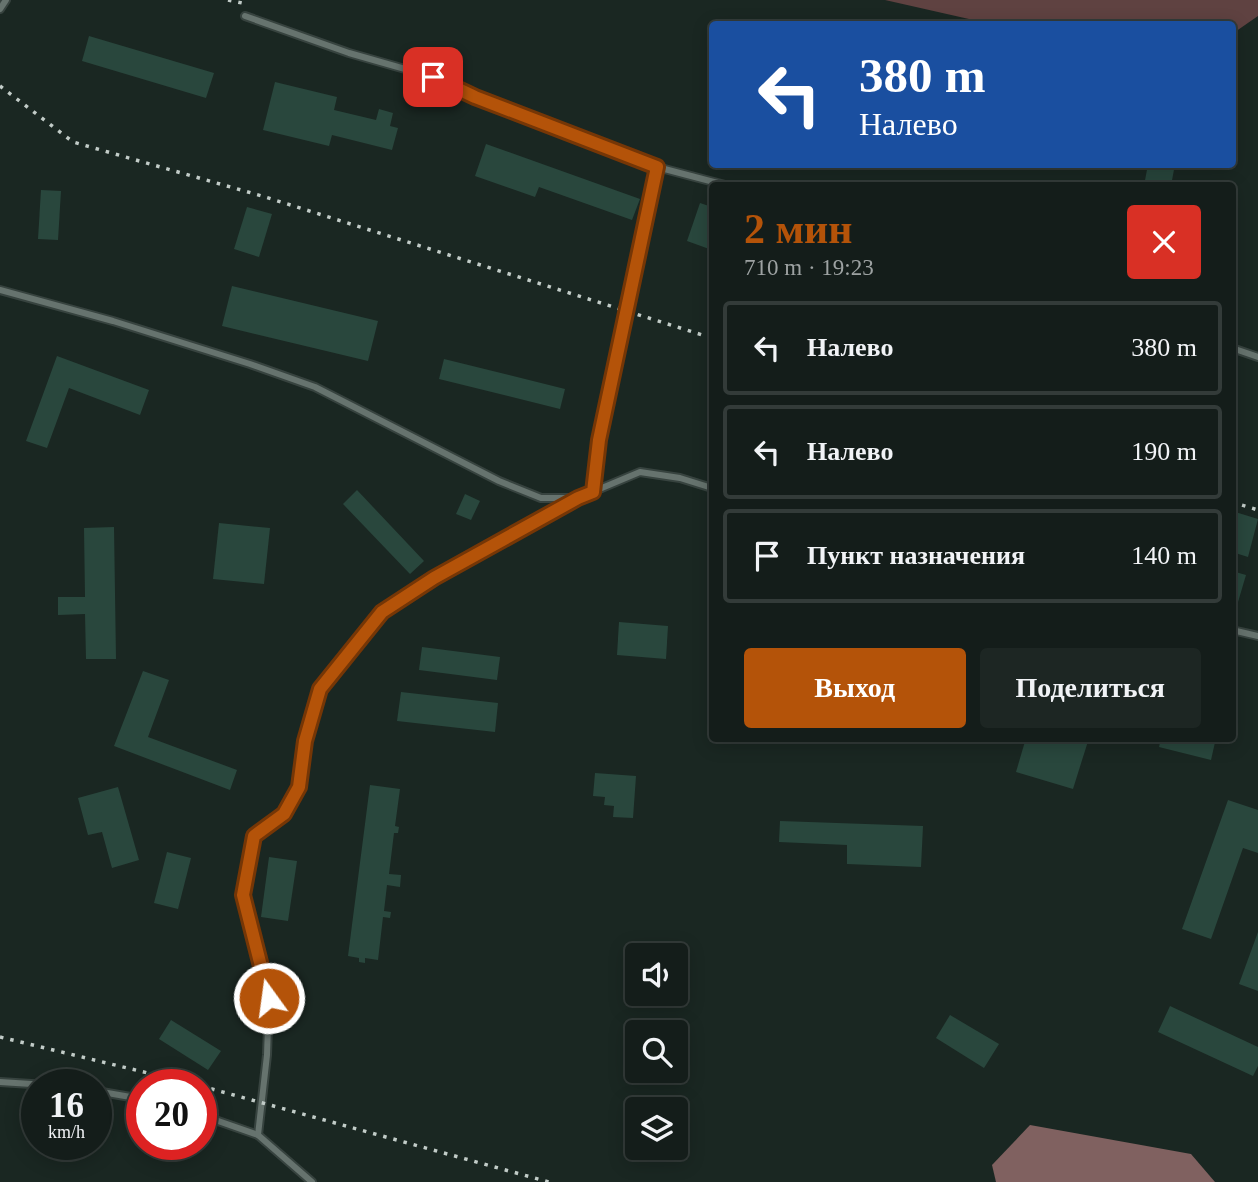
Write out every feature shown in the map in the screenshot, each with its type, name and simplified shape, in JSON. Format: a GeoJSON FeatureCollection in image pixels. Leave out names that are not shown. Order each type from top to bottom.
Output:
{"type":"FeatureCollection","features":[{"type":"Feature","properties":{"kind":"lane"},"geometry":{"type":"LineString","coordinates":[[0,9],[6,0]]}},
{"type":"Feature","properties":{"kind":"lane"},"geometry":{"type":"LineString","coordinates":[[245,16],[349,52],[433,77],[475,97],[657,167],[714,182]]}},
{"type":"Feature","properties":{"kind":"lane"},"geometry":{"type":"LineString","coordinates":[[593,492],[599,440],[657,167]]}},
{"type":"Feature","properties":{"kind":"lane"},"geometry":{"type":"LineString","coordinates":[[0,290],[125,325],[315,387],[499,481],[541,498],[578,498]]}},
{"type":"Feature","properties":{"kind":"lane"},"geometry":{"type":"LineString","coordinates":[[1236,349],[1258,356]]}},
{"type":"Feature","properties":{"kind":"lane"},"geometry":{"type":"LineString","coordinates":[[258,1135],[267,1055],[269,998],[243,895],[254,836],[284,814],[299,787],[305,741],[320,689],[382,612],[434,578],[578,498],[640,472],[680,478],[709,487]]}},
{"type":"Feature","properties":{"kind":"lane"},"geometry":{"type":"LineString","coordinates":[[1236,631],[1258,636]]}},
{"type":"Feature","properties":{"kind":"lane"},"geometry":{"type":"LineString","coordinates":[[0,1082],[21,1083]]}},
{"type":"Feature","properties":{"kind":"lane"},"geometry":{"type":"LineString","coordinates":[[217,1121],[258,1135],[312,1182]]}},
{"type":"Feature","properties":{"kind":"shaded area"},"geometry":{"type":"Polygon","coordinates":[[[885,0],[1258,0],[1258,16],[1236,31],[1236,21],[978,21],[885,0]]]}},
{"type":"Feature","properties":{"kind":"shaded area"},"geometry":{"type":"Polygon","coordinates":[[[1030,1125],[1191,1154],[1215,1182],[996,1182],[992,1165],[1030,1125]]]}},
{"type":"Feature","properties":{"kind":"building"},"geometry":{"type":"Polygon","coordinates":[[[89,36],[214,73],[206,98],[82,61],[89,36]]]}},
{"type":"Feature","properties":{"kind":"building"},"geometry":{"type":"Polygon","coordinates":[[[275,82],[337,97],[334,110],[376,120],[379,109],[393,113],[390,126],[398,128],[392,150],[332,135],[329,146],[263,130],[275,82]]]}},
{"type":"Feature","properties":{"kind":"building"},"geometry":{"type":"Polygon","coordinates":[[[486,144],[640,199],[632,220],[539,187],[535,197],[475,176],[486,144]]]}},
{"type":"Feature","properties":{"kind":"building"},"geometry":{"type":"Polygon","coordinates":[[[1147,168],[1174,168],[1172,182],[1145,182],[1147,168]]]}},
{"type":"Feature","properties":{"kind":"building"},"geometry":{"type":"Polygon","coordinates":[[[41,190],[61,191],[58,240],[38,239],[41,190]]]}},
{"type":"Feature","properties":{"kind":"building"},"geometry":{"type":"Polygon","coordinates":[[[700,203],[709,206],[709,249],[687,241],[700,203]]]}},
{"type":"Feature","properties":{"kind":"building"},"geometry":{"type":"Polygon","coordinates":[[[247,207],[272,214],[259,257],[234,249],[247,207]]]}},
{"type":"Feature","properties":{"kind":"building"},"geometry":{"type":"Polygon","coordinates":[[[232,286],[378,321],[368,361],[222,326],[232,286]]]}},
{"type":"Feature","properties":{"kind":"building"},"geometry":{"type":"Polygon","coordinates":[[[57,356],[149,390],[140,415],[69,388],[47,448],[26,441],[57,356]]]}},
{"type":"Feature","properties":{"kind":"building"},"geometry":{"type":"Polygon","coordinates":[[[444,359],[565,389],[560,409],[439,379],[444,359]]]}},
{"type":"Feature","properties":{"kind":"building"},"geometry":{"type":"Polygon","coordinates":[[[357,490],[424,561],[410,574],[343,504],[357,490]]]}},
{"type":"Feature","properties":{"kind":"building"},"geometry":{"type":"Polygon","coordinates":[[[465,494],[480,501],[471,520],[456,514],[465,494]]]}},
{"type":"Feature","properties":{"kind":"building"},"geometry":{"type":"Polygon","coordinates":[[[1236,512],[1258,519],[1248,557],[1236,553],[1236,512]]]}},
{"type":"Feature","properties":{"kind":"building"},"geometry":{"type":"Polygon","coordinates":[[[219,523],[270,528],[264,584],[213,579],[219,523]]]}},
{"type":"Feature","properties":{"kind":"building"},"geometry":{"type":"Polygon","coordinates":[[[114,527],[116,659],[86,659],[85,614],[58,615],[58,597],[85,597],[84,528],[114,527]]]}},
{"type":"Feature","properties":{"kind":"building"},"geometry":{"type":"Polygon","coordinates":[[[1236,572],[1246,575],[1236,609],[1236,572]]]}},
{"type":"Feature","properties":{"kind":"building"},"geometry":{"type":"Polygon","coordinates":[[[619,622],[668,626],[666,659],[617,655],[619,622]]]}},
{"type":"Feature","properties":{"kind":"building"},"geometry":{"type":"Polygon","coordinates":[[[422,647],[500,657],[497,680],[419,670],[422,647]]]}},
{"type":"Feature","properties":{"kind":"building"},"geometry":{"type":"Polygon","coordinates":[[[143,671],[169,680],[148,737],[237,770],[230,790],[114,746],[143,671]]]}},
{"type":"Feature","properties":{"kind":"building"},"geometry":{"type":"Polygon","coordinates":[[[401,692],[498,703],[495,732],[397,721],[401,692]]]}},
{"type":"Feature","properties":{"kind":"building"},"geometry":{"type":"Polygon","coordinates":[[[1025,742],[1088,742],[1073,789],[1016,772],[1025,742]]]}},
{"type":"Feature","properties":{"kind":"building"},"geometry":{"type":"Polygon","coordinates":[[[1160,742],[1215,742],[1211,760],[1159,747],[1160,742]]]}},
{"type":"Feature","properties":{"kind":"building"},"geometry":{"type":"Polygon","coordinates":[[[595,773],[636,776],[633,818],[613,817],[614,806],[604,805],[605,797],[593,796],[595,773]]]}},
{"type":"Feature","properties":{"kind":"building"},"geometry":{"type":"Polygon","coordinates":[[[370,785],[400,789],[395,826],[399,827],[398,833],[394,833],[389,874],[401,875],[400,887],[387,885],[384,911],[391,912],[390,918],[383,917],[378,960],[365,958],[365,963],[359,962],[359,958],[348,956],[370,785]]]}},
{"type":"Feature","properties":{"kind":"building"},"geometry":{"type":"Polygon","coordinates":[[[118,787],[139,860],[112,868],[102,832],[88,835],[78,798],[118,787]]]}},
{"type":"Feature","properties":{"kind":"building"},"geometry":{"type":"Polygon","coordinates":[[[1228,800],[1258,810],[1258,853],[1243,848],[1211,939],[1182,929],[1228,800]]]}},
{"type":"Feature","properties":{"kind":"building"},"geometry":{"type":"Polygon","coordinates":[[[780,821],[923,826],[921,867],[847,864],[847,845],[779,842],[780,821]]]}},
{"type":"Feature","properties":{"kind":"building"},"geometry":{"type":"Polygon","coordinates":[[[167,852],[191,858],[178,909],[154,903],[167,852]]]}},
{"type":"Feature","properties":{"kind":"building"},"geometry":{"type":"Polygon","coordinates":[[[269,857],[297,861],[288,921],[261,917],[269,857]]]}},
{"type":"Feature","properties":{"kind":"building"},"geometry":{"type":"Polygon","coordinates":[[[1258,932],[1258,991],[1239,984],[1258,932]]]}},
{"type":"Feature","properties":{"kind":"building"},"geometry":{"type":"Polygon","coordinates":[[[1170,1006],[1258,1047],[1258,1066],[1253,1076],[1158,1032],[1170,1006]]]}},
{"type":"Feature","properties":{"kind":"building"},"geometry":{"type":"Polygon","coordinates":[[[950,1015],[999,1044],[984,1068],[936,1038],[950,1015]]]}},
{"type":"Feature","properties":{"kind":"building"},"geometry":{"type":"Polygon","coordinates":[[[171,1020],[221,1051],[206,1069],[159,1039],[171,1020]]]}},
{"type":"Feature","properties":{"kind":"railway"},"geometry":{"type":"LineString","coordinates":[[228,0],[247,4]]}},
{"type":"Feature","properties":{"kind":"railway"},"geometry":{"type":"LineString","coordinates":[[0,86],[73,142],[262,196],[709,337]]}},
{"type":"Feature","properties":{"kind":"railway"},"geometry":{"type":"LineString","coordinates":[[1236,503],[1258,510]]}},
{"type":"Feature","properties":{"kind":"railway"},"geometry":{"type":"LineString","coordinates":[[0,1037],[131,1069]]}},
{"type":"Feature","properties":{"kind":"railway"},"geometry":{"type":"LineString","coordinates":[[217,1090],[549,1182]]}},
{"type":"Feature","properties":{"kind":"route"},"geometry":{"type":"LineString","coordinates":[[269,998],[243,895],[254,836],[284,814],[299,787],[305,741],[320,689],[382,612],[434,578],[593,492],[599,440],[657,167],[475,97],[433,77]]}}]}
